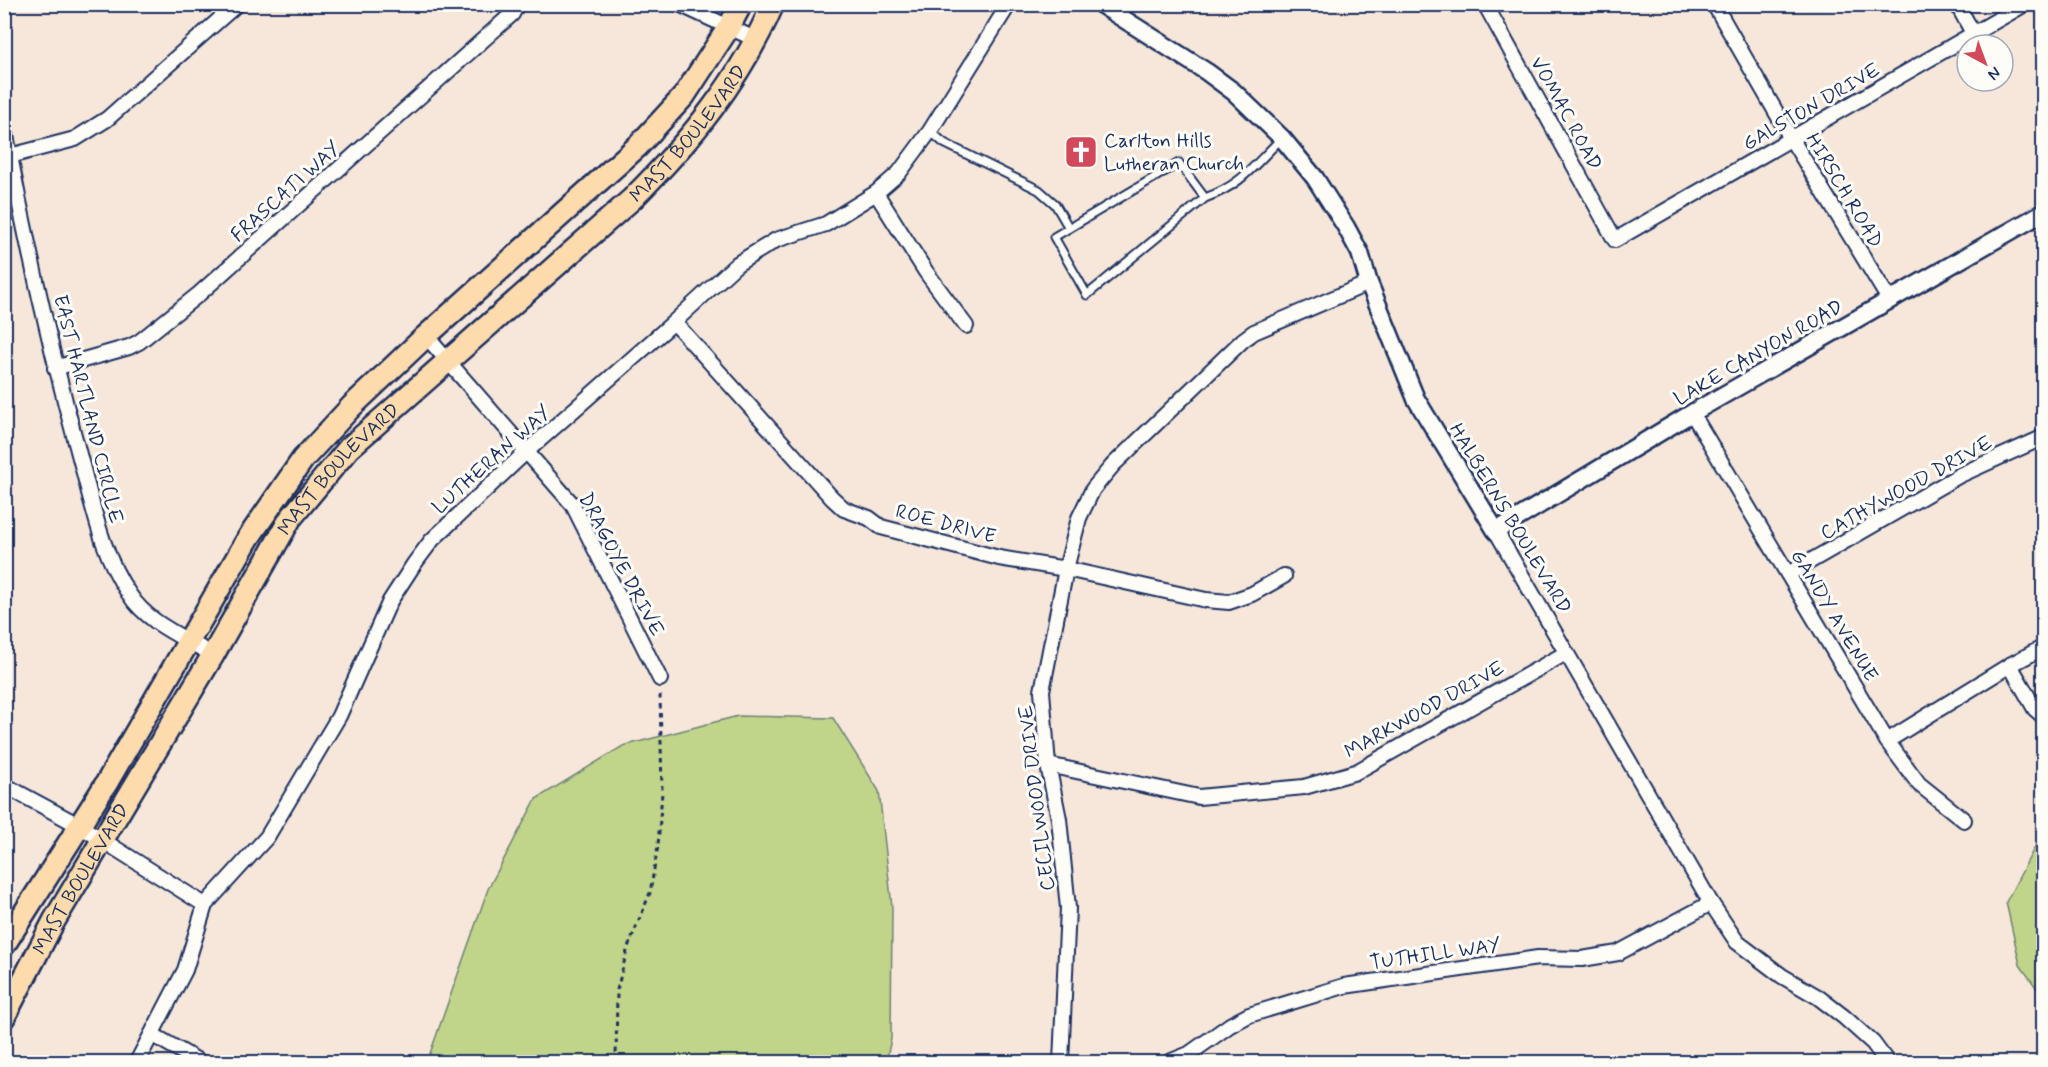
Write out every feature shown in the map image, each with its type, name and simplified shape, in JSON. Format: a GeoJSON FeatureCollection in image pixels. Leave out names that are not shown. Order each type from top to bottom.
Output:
{"type":"FeatureCollection","features":[{"type":"Feature","properties":{"kind":"main road","name":"MAST BOULEVARD"},"geometry":{"type":"LineString","coordinates":[[4,945],[80,826],[249,537],[303,459],[352,406],[426,336],[638,146],[684,96],[729,27],[741,4]]}},
{"type":"Feature","properties":{"kind":"main road","name":"MAST BOULEVARD"},"geometry":{"type":"LineString","coordinates":[[5,1016],[54,921],[213,655],[290,519],[349,448],[632,199],[671,160],[704,121],[757,40],[773,4]]}},
{"type":"Feature","properties":{"kind":"street"},"geometry":{"type":"LineString","coordinates":[[10,156],[75,139],[107,119],[237,4]]}},
{"type":"Feature","properties":{"kind":"street","name":"FRASCATI WAY"},"geometry":{"type":"LineString","coordinates":[[55,368],[129,347],[139,342],[199,294],[430,88],[512,14],[517,4]]}},
{"type":"Feature","properties":{"kind":"street"},"geometry":{"type":"LineString","coordinates":[[679,4],[757,40]]}},
{"type":"Feature","properties":{"kind":"street","name":"LUTHERAN WAY"},"geometry":{"type":"LineString","coordinates":[[137,1062],[185,970],[205,905],[271,832],[339,716],[390,601],[414,564],[444,528],[526,451],[737,264],[777,240],[826,224],[876,193],[899,173],[930,131],[1009,4]]}},
{"type":"Feature","properties":{"kind":"street","name":"HALBERNS BOULEVARD"},"geometry":{"type":"LineString","coordinates":[[1100,4],[1207,72],[1234,92],[1282,138],[1315,178],[1360,253],[1369,283],[1416,399],[1737,942],[1782,976],[1818,997],[1844,1017],[1873,1043],[1887,1062]]}},
{"type":"Feature","properties":{"kind":"street","name":"VOMAC ROAD"},"geometry":{"type":"LineString","coordinates":[[1485,4],[1615,240]]}},
{"type":"Feature","properties":{"kind":"street","name":"HIRSCH ROAD"},"geometry":{"type":"LineString","coordinates":[[1714,4],[1792,140],[1890,301]]}},
{"type":"Feature","properties":{"kind":"street"},"geometry":{"type":"LineString","coordinates":[[1957,4],[1973,33]]}},
{"type":"Feature","properties":{"kind":"street","name":"GALSTON DRIVE"},"geometry":{"type":"LineString","coordinates":[[1977,33],[2025,4]]}},
{"type":"Feature","properties":{"kind":"street","name":"GALSTON DRIVE"},"geometry":{"type":"LineString","coordinates":[[1615,240],[1955,46]]}},
{"type":"Feature","properties":{"kind":"street","name":"EAST HARTLAND CIRCLE"},"geometry":{"type":"LineString","coordinates":[[4,125],[55,368],[106,554],[129,596],[141,608],[167,630],[213,655]]}},
{"type":"Feature","properties":{"kind":"street"},"geometry":{"type":"LineString","coordinates":[[876,193],[926,272],[966,326]]}},
{"type":"Feature","properties":{"kind":"street","name":"LAKE CANYON ROAD"},"geometry":{"type":"LineString","coordinates":[[1496,531],[1692,413],[2043,212]]}},
{"type":"Feature","properties":{"kind":"street","name":"CECILWOOD DRIVE"},"geometry":{"type":"LineString","coordinates":[[1061,1062],[1068,908],[1059,819],[1048,765],[1042,691],[1066,569],[1079,518],[1093,489],[1113,465],[1226,354],[1254,332],[1369,283]]}},
{"type":"Feature","properties":{"kind":"street","name":"ROE DRIVE"},"geometry":{"type":"LineString","coordinates":[[674,322],[844,509],[869,518],[881,527],[999,558],[1066,569],[1206,600],[1229,602],[1252,594],[1284,576]]}},
{"type":"Feature","properties":{"kind":"street","name":"DRAGOYE DRIVE"},"geometry":{"type":"LineString","coordinates":[[426,336],[573,505],[660,679]]}},
{"type":"Feature","properties":{"kind":"street","name":"GANDY AVENUE"},"geometry":{"type":"LineString","coordinates":[[1692,413],[1887,741],[1919,784],[1964,820]]}},
{"type":"Feature","properties":{"kind":"street","name":"CATHYWOOD DRIVE"},"geometry":{"type":"LineString","coordinates":[[1788,574],[1960,475],[2043,437]]}},
{"type":"Feature","properties":{"kind":"street"},"geometry":{"type":"LineString","coordinates":[[1887,741],[2043,646]]}},
{"type":"Feature","properties":{"kind":"street","name":"MARKWOOD DRIVE"},"geometry":{"type":"LineString","coordinates":[[1048,765],[1199,797],[1304,787],[1356,772],[1566,653]]}},
{"type":"Feature","properties":{"kind":"street"},"geometry":{"type":"LineString","coordinates":[[2010,665],[2035,709],[2043,717]]}},
{"type":"Feature","properties":{"kind":"street"},"geometry":{"type":"LineString","coordinates":[[4,785],[80,826],[205,905]]}},
{"type":"Feature","properties":{"kind":"street","name":"TUTHILL WAY"},"geometry":{"type":"LineString","coordinates":[[1169,1062],[1189,1054],[1230,1025],[1249,1015],[1344,986],[1538,957],[1582,959],[1618,953],[1712,903]]}},
{"type":"Feature","properties":{"kind":"street"},"geometry":{"type":"LineString","coordinates":[[153,1035],[200,1062]]}},
{"type":"Feature","properties":{"kind":"lane"},"geometry":{"type":"LineString","coordinates":[[930,131],[944,143],[1039,190],[1055,204],[1069,228]]}},
{"type":"Feature","properties":{"kind":"lane"},"geometry":{"type":"LineString","coordinates":[[1205,198],[1179,163],[1054,237],[1088,295],[1205,198],[1226,191],[1244,178],[1282,138]]}},
{"type":"Feature","properties":{"kind":"path"},"geometry":{"type":"LineString","coordinates":[[616,1062],[617,990],[628,947],[650,893],[658,846],[662,792],[660,679]]}},
{"type":"Feature","properties":{"kind":"green space"},"geometry":{"type":"Polygon","coordinates":[[[738,716],[833,718],[879,791],[892,907],[891,1039],[886,1062],[427,1062],[488,889],[536,799],[623,746],[738,716]]]}},
{"type":"Feature","properties":{"kind":"green space"},"geometry":{"type":"Polygon","coordinates":[[[2043,837],[2043,997],[2020,965],[2006,902],[2038,841],[2043,837]]]}},
{"type":"Feature","properties":{"kind":"place","name":"Carlton Hills Lutheran Church"},"geometry":{"type":"Point","coordinates":[1081,152]}}]}
